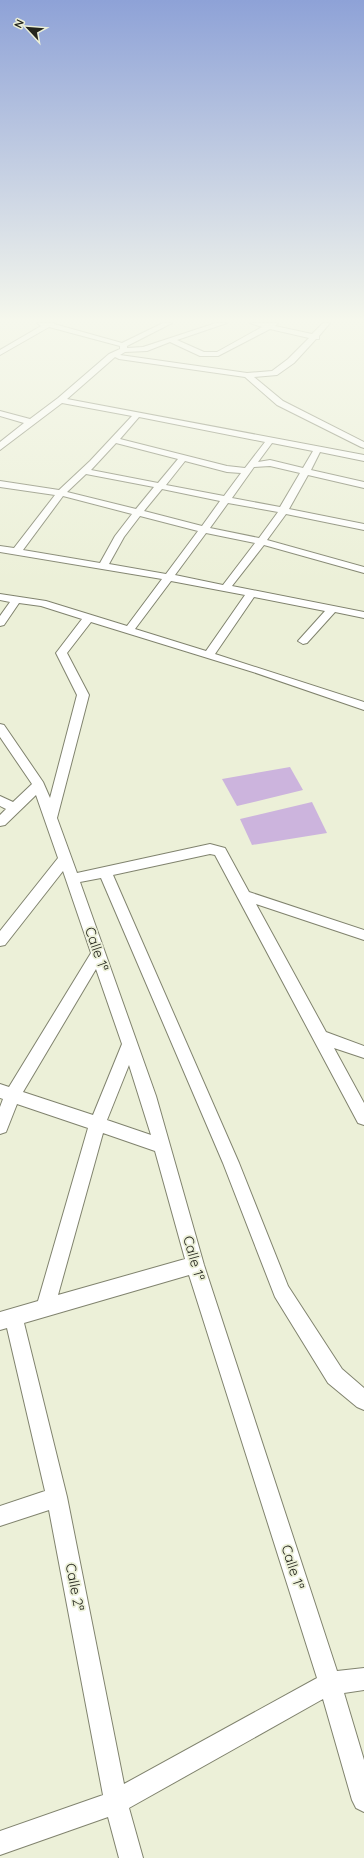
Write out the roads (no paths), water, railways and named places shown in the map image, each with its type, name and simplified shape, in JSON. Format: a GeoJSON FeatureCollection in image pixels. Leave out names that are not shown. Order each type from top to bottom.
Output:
{"type":"FeatureCollection","features":[{"type":"Feature","properties":{"kind":"street"},"geometry":{"type":"LineString","coordinates":[[0,447],[13,435],[48,410]]}},
{"type":"Feature","properties":{"kind":"street"},"geometry":{"type":"LineString","coordinates":[[114,410],[364,458]]}},
{"type":"Feature","properties":{"kind":"street"},"geometry":{"type":"LineString","coordinates":[[293,410],[364,445]]}},
{"type":"Feature","properties":{"kind":"street"},"geometry":{"type":"LineString","coordinates":[[0,413],[31,422]]}},
{"type":"Feature","properties":{"kind":"street"},"geometry":{"type":"LineString","coordinates":[[16,552],[61,493],[85,471],[138,414]]}},
{"type":"Feature","properties":{"kind":"street"},"geometry":{"type":"LineString","coordinates":[[114,440],[227,469],[249,468],[270,464],[364,485]]}},
{"type":"Feature","properties":{"kind":"street"},"geometry":{"type":"LineString","coordinates":[[129,630],[270,440]]}},
{"type":"Feature","properties":{"kind":"street"},"geometry":{"type":"LineString","coordinates":[[226,588],[262,542],[284,510],[318,449]]}},
{"type":"Feature","properties":{"kind":"street"},"geometry":{"type":"LineString","coordinates":[[103,566],[120,536],[184,457]]}},
{"type":"Feature","properties":{"kind":"street"},"geometry":{"type":"LineString","coordinates":[[85,471],[225,500],[364,526]]}},
{"type":"Feature","properties":{"kind":"street"},"geometry":{"type":"LineString","coordinates":[[0,484],[61,493],[203,529],[262,542],[364,570]]}},
{"type":"Feature","properties":{"kind":"street"},"geometry":{"type":"LineString","coordinates":[[0,549],[168,577],[364,614]]}},
{"type":"Feature","properties":{"kind":"street"},"geometry":{"type":"LineString","coordinates":[[209,655],[251,593]]}},
{"type":"Feature","properties":{"kind":"street"},"geometry":{"type":"LineString","coordinates":[[0,597],[42,603],[89,617],[364,706]]}},
{"type":"Feature","properties":{"kind":"street"},"geometry":{"type":"LineString","coordinates":[[0,623],[17,599]]}},
{"type":"Feature","properties":{"kind":"street"},"geometry":{"type":"LineString","coordinates":[[303,641],[333,608]]}},
{"type":"Feature","properties":{"kind":"street"},"geometry":{"type":"LineString","coordinates":[[51,818],[83,695],[61,653],[89,617]]}},
{"type":"Feature","properties":{"kind":"street","name":"Calle 1ª"},"geometry":{"type":"LineString","coordinates":[[0,728],[39,785],[148,1096],[195,1265],[330,1683],[364,1800]]}},
{"type":"Feature","properties":{"kind":"street"},"geometry":{"type":"LineString","coordinates":[[0,822],[39,785]]}},
{"type":"Feature","properties":{"kind":"street"},"geometry":{"type":"LineString","coordinates":[[0,800],[14,808]]}},
{"type":"Feature","properties":{"kind":"street"},"geometry":{"type":"LineString","coordinates":[[72,879],[210,849],[220,851],[246,896],[364,1118]]}},
{"type":"Feature","properties":{"kind":"street"},"geometry":{"type":"LineString","coordinates":[[0,941],[65,860]]}},
{"type":"Feature","properties":{"kind":"street"},"geometry":{"type":"LineString","coordinates":[[105,872],[231,1163],[281,1291],[335,1376],[364,1400]]}},
{"type":"Feature","properties":{"kind":"street"},"geometry":{"type":"LineString","coordinates":[[246,896],[364,935]]}},
{"type":"Feature","properties":{"kind":"street"},"geometry":{"type":"LineString","coordinates":[[0,1127],[6,1093],[98,953]]}},
{"type":"Feature","properties":{"kind":"street"},"geometry":{"type":"LineString","coordinates":[[321,1037],[364,1052]]}},
{"type":"Feature","properties":{"kind":"street"},"geometry":{"type":"LineString","coordinates":[[45,1309],[97,1124],[130,1044]]}},
{"type":"Feature","properties":{"kind":"street"},"geometry":{"type":"LineString","coordinates":[[6,1093],[162,1146]]}},
{"type":"Feature","properties":{"kind":"street"},"geometry":{"type":"LineString","coordinates":[[7,1320],[195,1265]]}},
{"type":"Feature","properties":{"kind":"street","name":"Calle 2ª"},"geometry":{"type":"LineString","coordinates":[[7,1320],[57,1497],[116,1802],[131,1858]]}},
{"type":"Feature","properties":{"kind":"street"},"geometry":{"type":"LineString","coordinates":[[0,1516],[57,1497]]}},
{"type":"Feature","properties":{"kind":"street"},"geometry":{"type":"LineString","coordinates":[[0,1843],[116,1802],[330,1683],[364,1679]]}}]}
